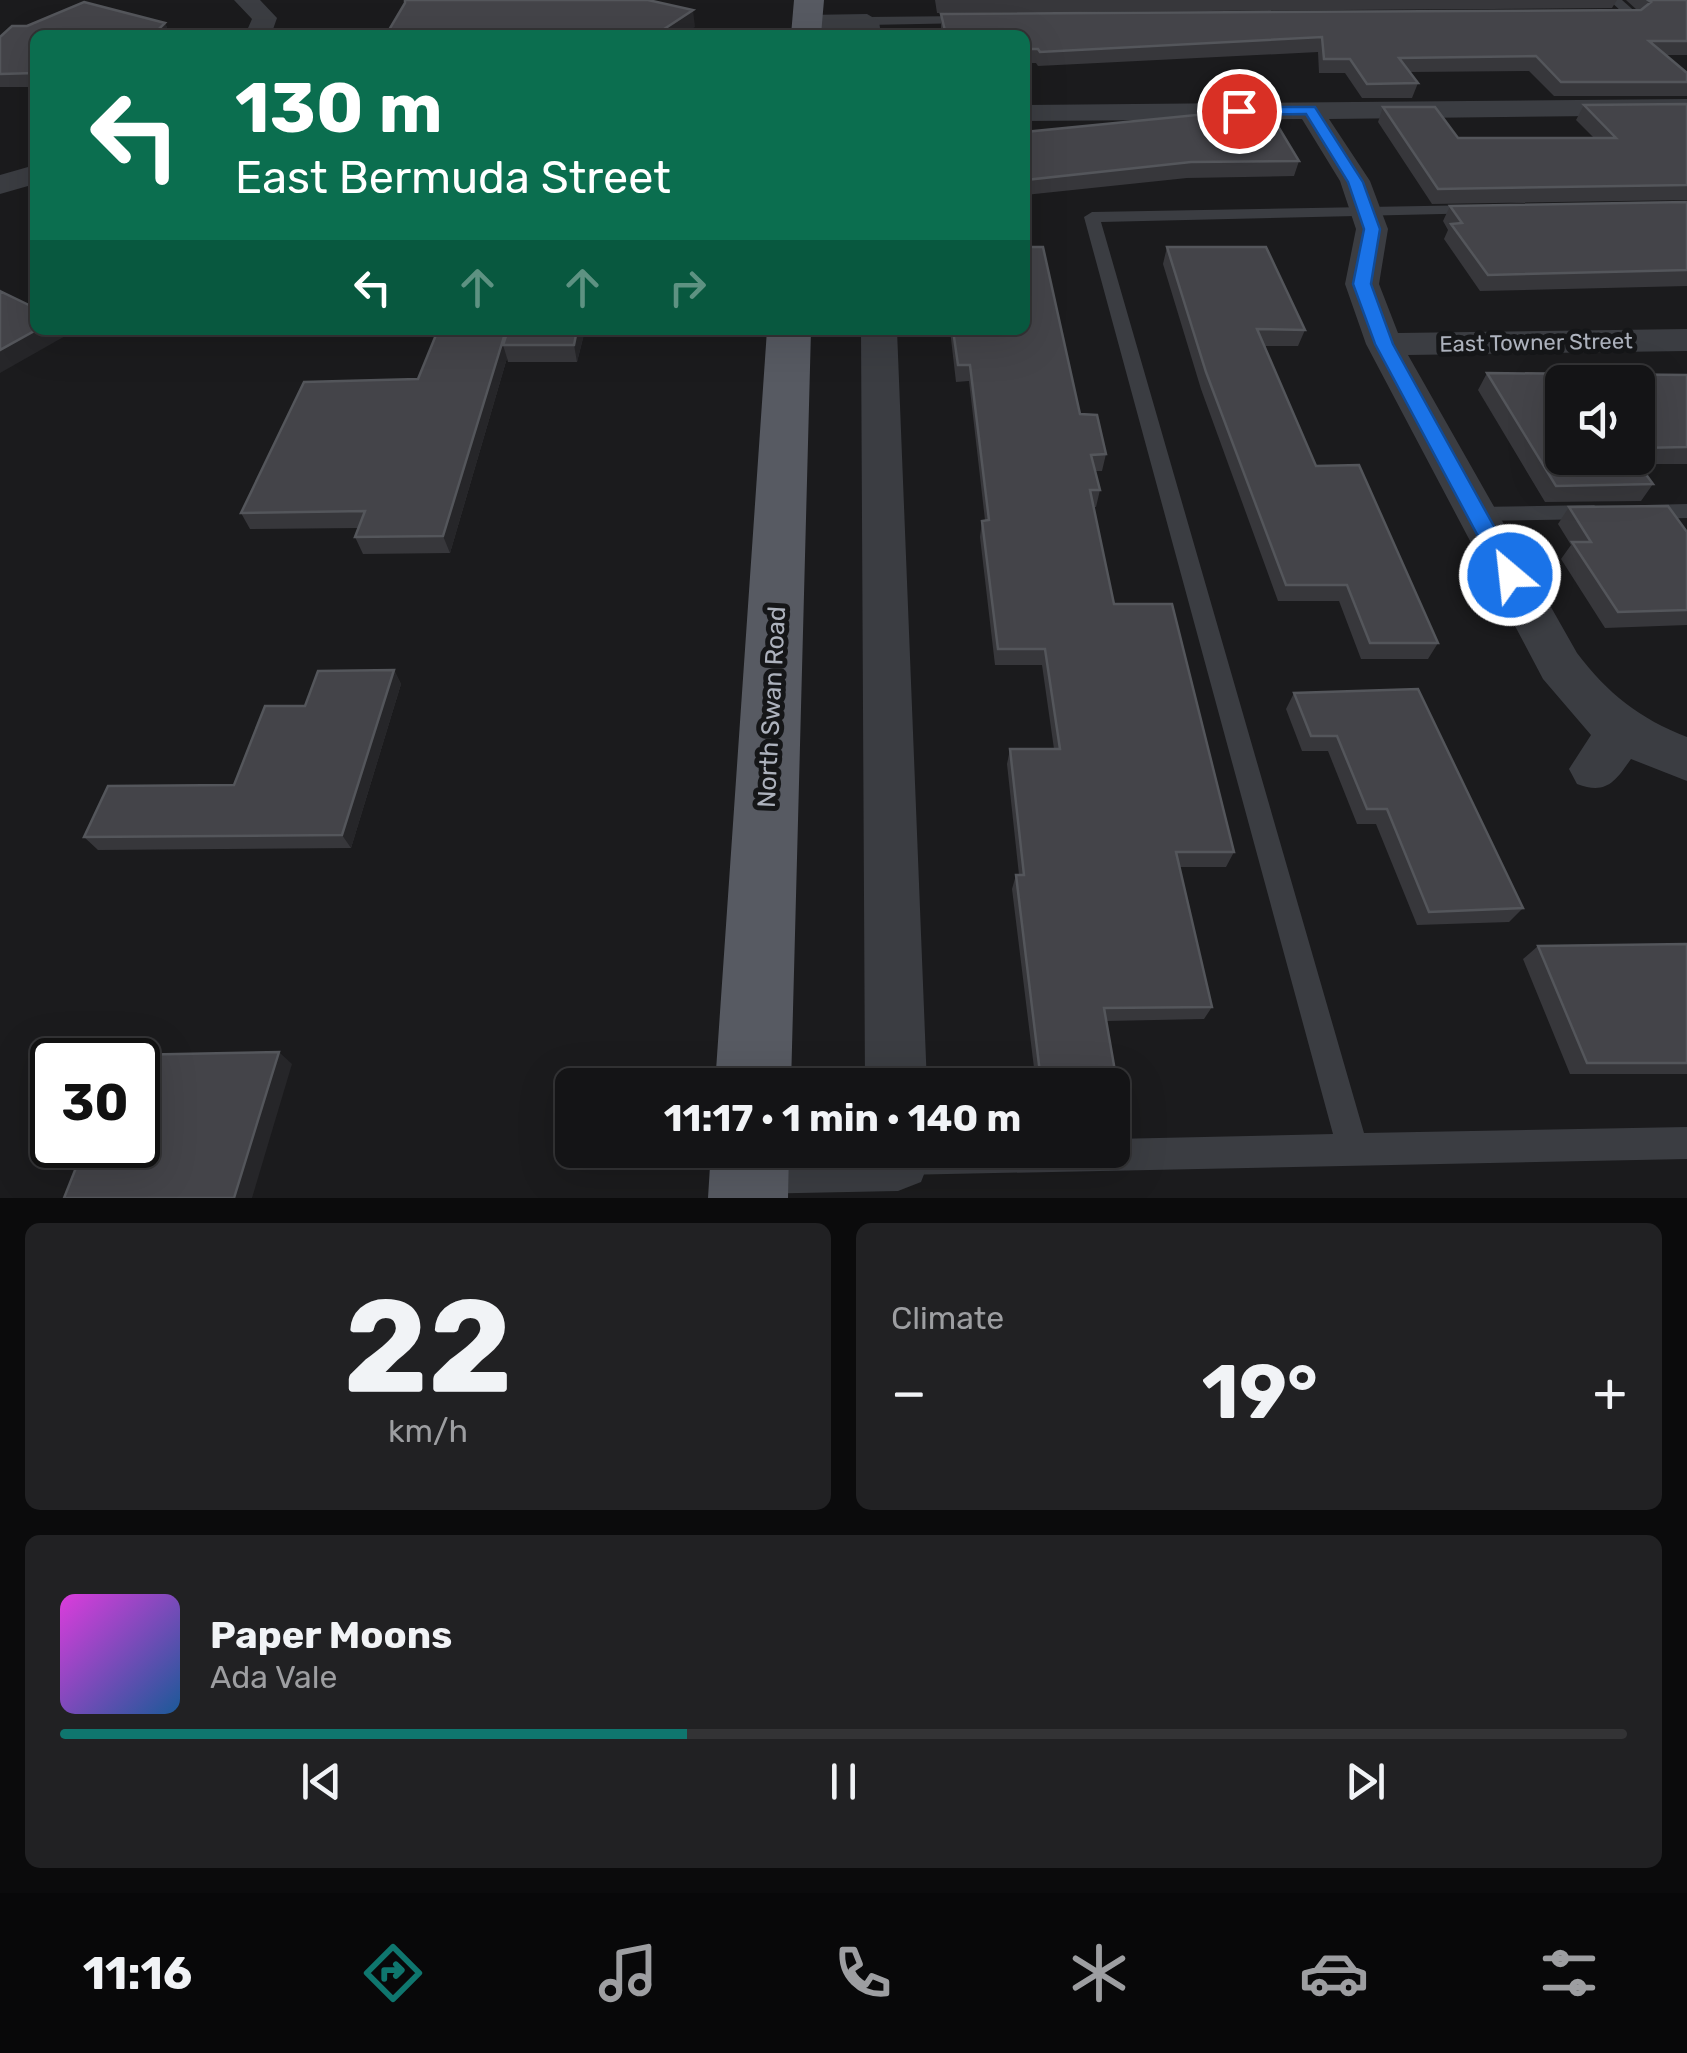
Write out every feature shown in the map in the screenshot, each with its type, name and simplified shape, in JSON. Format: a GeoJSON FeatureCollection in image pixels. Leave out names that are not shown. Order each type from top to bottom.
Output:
{"type":"FeatureCollection","features":[{"type":"Feature","properties":{"kind":"main road","name":"North Swan Road"},"geometry":{"type":"LineString","coordinates":[[754,1068],[789,335]]}},
{"type":"Feature","properties":{"kind":"street"},"geometry":{"type":"LineString","coordinates":[[246,0],[265,18],[260,30]]}},
{"type":"Feature","properties":{"kind":"street"},"geometry":{"type":"LineString","coordinates":[[807,19],[868,28]]}},
{"type":"Feature","properties":{"kind":"street"},"geometry":{"type":"LineString","coordinates":[[1030,113],[1687,107]]}},
{"type":"Feature","properties":{"kind":"street"},"geometry":{"type":"LineString","coordinates":[[1310,110],[1355,182],[1372,229],[1362,284],[1384,344],[1560,666],[1595,712],[1608,751],[1687,759]]}},
{"type":"Feature","properties":{"kind":"street"},"geometry":{"type":"LineString","coordinates":[[0,186],[30,176]]}},
{"type":"Feature","properties":{"kind":"street"},"geometry":{"type":"LineString","coordinates":[[879,335],[896,1068]]}},
{"type":"Feature","properties":{"kind":"street","name":"East Towner Street"},"geometry":{"type":"LineString","coordinates":[[1384,344],[1687,340]]}},
{"type":"Feature","properties":{"kind":"lane"},"geometry":{"type":"LineString","coordinates":[[1595,16],[1634,16],[1615,0]]}},
{"type":"Feature","properties":{"kind":"lane"},"geometry":{"type":"LineString","coordinates":[[868,28],[988,20]]}},
{"type":"Feature","properties":{"kind":"lane"},"geometry":{"type":"LineString","coordinates":[[1354,1150],[1092,217],[1498,210]]}},
{"type":"Feature","properties":{"kind":"lane"},"geometry":{"type":"LineString","coordinates":[[1477,514],[1687,511]]}},
{"type":"Feature","properties":{"kind":"lane"},"geometry":{"type":"LineString","coordinates":[[1130,1152],[1687,1144]]}},
{"type":"Feature","properties":{"kind":"building"},"geometry":{"type":"Polygon","coordinates":[[[648,0],[693,10],[663,30],[389,30],[405,3],[648,0]]]}},
{"type":"Feature","properties":{"kind":"building"},"geometry":{"type":"Polygon","coordinates":[[[1648,0],[1687,0],[1687,41],[1649,41],[1687,73],[1687,82],[1561,82],[1536,56],[1399,58],[1418,83],[1367,84],[1350,59],[1324,59],[1322,37],[1040,52],[1030,49],[1030,30],[945,30],[941,14],[1641,10],[1651,2],[1648,0]]]}},
{"type":"Feature","properties":{"kind":"building"},"geometry":{"type":"Polygon","coordinates":[[[84,2],[165,23],[158,30],[30,30],[30,73],[0,74],[0,37],[12,26],[27,26],[84,2]]]}},
{"type":"Feature","properties":{"kind":"building"},"geometry":{"type":"Polygon","coordinates":[[[1687,104],[1687,185],[1438,189],[1383,107],[1435,107],[1458,138],[1616,138],[1584,105],[1687,104]]]}},
{"type":"Feature","properties":{"kind":"building"},"geometry":{"type":"Polygon","coordinates":[[[1267,108],[1299,161],[1191,162],[1030,179],[1030,132],[1267,108]]]}},
{"type":"Feature","properties":{"kind":"building"},"geometry":{"type":"Polygon","coordinates":[[[1687,202],[1687,270],[1488,275],[1451,224],[1462,223],[1450,206],[1687,202]]]}},
{"type":"Feature","properties":{"kind":"building"},"geometry":{"type":"Polygon","coordinates":[[[1030,247],[1043,247],[1080,414],[1097,415],[1106,454],[1091,455],[1100,490],[1090,490],[1114,604],[1172,604],[1234,852],[1176,852],[1212,1007],[1104,1008],[1114,1068],[1039,1068],[1016,875],[1024,875],[1010,749],[1060,749],[1045,649],[998,649],[982,521],[989,520],[970,365],[958,365],[954,335],[1030,335],[1030,247]]]}},
{"type":"Feature","properties":{"kind":"building"},"geometry":{"type":"Polygon","coordinates":[[[1167,247],[1266,247],[1305,330],[1257,329],[1316,466],[1359,465],[1438,643],[1370,643],[1347,585],[1286,585],[1206,372],[1167,247]]]}},
{"type":"Feature","properties":{"kind":"building"},"geometry":{"type":"Polygon","coordinates":[[[0,291],[30,306],[30,333],[0,350],[0,291]]]}},
{"type":"Feature","properties":{"kind":"building"},"geometry":{"type":"Polygon","coordinates":[[[436,335],[504,335],[443,536],[355,537],[365,511],[241,513],[304,382],[418,379],[436,335]]]}},
{"type":"Feature","properties":{"kind":"building"},"geometry":{"type":"Polygon","coordinates":[[[506,335],[576,335],[574,345],[503,345],[506,335]]]}},
{"type":"Feature","properties":{"kind":"building"},"geometry":{"type":"Polygon","coordinates":[[[1487,373],[1545,374],[1545,468],[1487,373]]]}},
{"type":"Feature","properties":{"kind":"building"},"geometry":{"type":"Polygon","coordinates":[[[1655,375],[1687,375],[1687,447],[1655,448],[1655,375]]]}},
{"type":"Feature","properties":{"kind":"building"},"geometry":{"type":"Polygon","coordinates":[[[1549,475],[1646,475],[1653,484],[1556,486],[1549,475]]]}},
{"type":"Feature","properties":{"kind":"building"},"geometry":{"type":"Polygon","coordinates":[[[1668,506],[1687,532],[1687,610],[1618,612],[1572,542],[1591,542],[1569,507],[1668,506]]]}},
{"type":"Feature","properties":{"kind":"building"},"geometry":{"type":"Polygon","coordinates":[[[394,670],[342,835],[84,837],[108,786],[234,785],[265,706],[305,706],[318,671],[394,670]]]}},
{"type":"Feature","properties":{"kind":"building"},"geometry":{"type":"Polygon","coordinates":[[[1418,689],[1523,908],[1429,912],[1387,809],[1367,809],[1337,736],[1311,736],[1294,693],[1418,689]]]}},
{"type":"Feature","properties":{"kind":"building"},"geometry":{"type":"Polygon","coordinates":[[[1687,944],[1687,1063],[1587,1063],[1538,946],[1687,944]]]}},
{"type":"Feature","properties":{"kind":"building"},"geometry":{"type":"Polygon","coordinates":[[[279,1052],[234,1198],[64,1198],[76,1168],[160,1168],[160,1054],[279,1052]]]}},
{"type":"Feature","properties":{"kind":"route"},"geometry":{"type":"LineString","coordinates":[[1239,111],[1310,110],[1355,182],[1372,229],[1362,284],[1384,344],[1510,575]]}}]}
